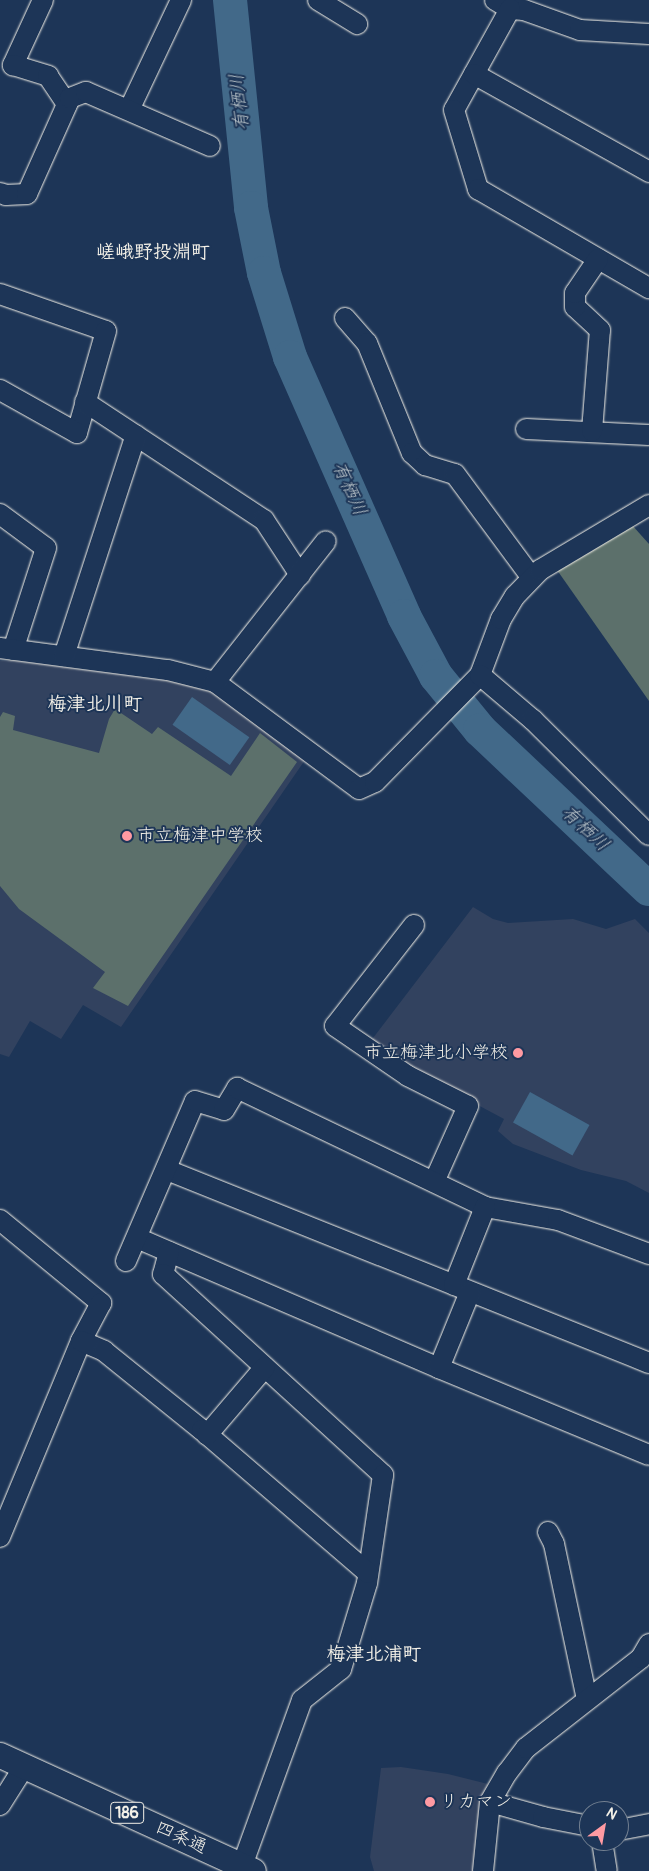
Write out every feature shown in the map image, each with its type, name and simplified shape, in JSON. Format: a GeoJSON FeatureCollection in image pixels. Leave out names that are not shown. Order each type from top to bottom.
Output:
{"type":"FeatureCollection","features":[{"type":"Feature","properties":{"kind":"main road","name":"四条通"},"geometry":{"type":"LineString","coordinates":[[0,1755],[248,1868]]}},
{"type":"Feature","properties":{"kind":"street"},"geometry":{"type":"LineString","coordinates":[[43,0],[13,65],[48,76],[67,104]]}},
{"type":"Feature","properties":{"kind":"street"},"geometry":{"type":"LineString","coordinates":[[129,110],[181,0]]}},
{"type":"Feature","properties":{"kind":"street"},"geometry":{"type":"LineString","coordinates":[[318,0],[357,24]]}},
{"type":"Feature","properties":{"kind":"street"},"geometry":{"type":"LineString","coordinates":[[649,34],[580,30],[515,5],[454,110],[478,189],[649,288]]}},
{"type":"Feature","properties":{"kind":"street"},"geometry":{"type":"LineString","coordinates":[[474,74],[649,172]]}},
{"type":"Feature","properties":{"kind":"street"},"geometry":{"type":"LineString","coordinates":[[2,200],[27,194],[70,98],[86,92],[210,146]]}},
{"type":"Feature","properties":{"kind":"street"},"geometry":{"type":"LineString","coordinates":[[592,431],[600,330],[575,307],[575,293],[598,259]]}},
{"type":"Feature","properties":{"kind":"street"},"geometry":{"type":"LineString","coordinates":[[0,294],[106,331],[77,433],[0,390]]}},
{"type":"Feature","properties":{"kind":"street"},"geometry":{"type":"LineString","coordinates":[[345,318],[367,343],[412,453],[425,465],[455,474],[532,578]]}},
{"type":"Feature","properties":{"kind":"street"},"geometry":{"type":"LineString","coordinates":[[85,402],[264,520],[300,575]]}},
{"type":"Feature","properties":{"kind":"street"},"geometry":{"type":"LineString","coordinates":[[526,429],[649,435]]}},
{"type":"Feature","properties":{"kind":"street"},"geometry":{"type":"LineString","coordinates":[[64,656],[136,436]]}},
{"type":"Feature","properties":{"kind":"street"},"geometry":{"type":"LineString","coordinates":[[0,514],[46,548],[6,649],[168,670],[215,682],[359,789],[375,782],[475,680],[501,619],[515,596],[540,570],[649,505]]}},
{"type":"Feature","properties":{"kind":"street"},"geometry":{"type":"LineString","coordinates":[[215,682],[326,542]]}},
{"type":"Feature","properties":{"kind":"street"},"geometry":{"type":"LineString","coordinates":[[475,680],[533,720],[649,835]]}},
{"type":"Feature","properties":{"kind":"street"},"geometry":{"type":"LineString","coordinates":[[414,925],[335,1026],[408,1076],[468,1106],[434,1182]]}},
{"type":"Feature","properties":{"kind":"street"},"geometry":{"type":"LineString","coordinates":[[126,1261],[167,1170],[195,1101],[224,1110],[237,1088],[484,1207],[558,1220],[649,1254]]}},
{"type":"Feature","properties":{"kind":"street"},"geometry":{"type":"LineString","coordinates":[[167,1170],[649,1364]]}},
{"type":"Feature","properties":{"kind":"street"},"geometry":{"type":"LineString","coordinates":[[439,1368],[484,1207]]}},
{"type":"Feature","properties":{"kind":"street"},"geometry":{"type":"LineString","coordinates":[[0,1220],[101,1303],[81,1341],[8,1499],[0,1537]]}},
{"type":"Feature","properties":{"kind":"street"},"geometry":{"type":"LineString","coordinates":[[137,1238],[439,1368],[649,1455]]}},
{"type":"Feature","properties":{"kind":"street"},"geometry":{"type":"LineString","coordinates":[[169,1252],[163,1274],[383,1475],[368,1573],[341,1669],[302,1700],[248,1868]]}},
{"type":"Feature","properties":{"kind":"street"},"geometry":{"type":"LineString","coordinates":[[81,1341],[104,1351],[207,1435],[368,1573]]}},
{"type":"Feature","properties":{"kind":"street"},"geometry":{"type":"LineString","coordinates":[[207,1435],[265,1368]]}},
{"type":"Feature","properties":{"kind":"street"},"geometry":{"type":"LineString","coordinates":[[548,1532],[554,1544],[587,1699]]}},
{"type":"Feature","properties":{"kind":"street"},"geometry":{"type":"LineString","coordinates":[[483,1871],[490,1802],[526,1748],[641,1658],[649,1644]]}},
{"type":"Feature","properties":{"kind":"street"},"geometry":{"type":"LineString","coordinates":[[0,1805],[24,1767]]}},
{"type":"Feature","properties":{"kind":"street"},"geometry":{"type":"LineString","coordinates":[[490,1802],[542,1817],[579,1824]]}},
{"type":"Feature","properties":{"kind":"street"},"geometry":{"type":"LineString","coordinates":[[629,1828],[649,1824]]}},
{"type":"Feature","properties":{"kind":"street"},"geometry":{"type":"LineString","coordinates":[[604,1851],[607,1871]]}},
{"type":"Feature","properties":{"kind":"shaded area","name":"市立梅津中学校"},"geometry":{"type":"Polygon","coordinates":[[[26,660],[77,669],[170,677],[188,681],[213,693],[305,760],[121,1027],[83,1005],[61,1039],[30,1021],[9,1057],[0,1054],[0,661],[26,660]]]}},
{"type":"Feature","properties":{"kind":"shaded area"},"geometry":{"type":"Polygon","coordinates":[[[192,697],[249,737],[230,765],[172,725],[192,697]]]}},
{"type":"Feature","properties":{"kind":"shaded area","name":"市立梅津北小学校"},"geometry":{"type":"Polygon","coordinates":[[[473,907],[493,919],[508,923],[573,919],[606,929],[635,919],[649,933],[649,1193],[626,1181],[581,1170],[513,1144],[498,1131],[504,1119],[403,1065],[370,1042],[473,907]]]}},
{"type":"Feature","properties":{"kind":"shaded area"},"geometry":{"type":"Polygon","coordinates":[[[530,1092],[589,1125],[573,1156],[513,1123],[530,1092]]]}},
{"type":"Feature","properties":{"kind":"shaded area","name":"リカマン"},"geometry":{"type":"Polygon","coordinates":[[[401,1767],[448,1774],[488,1784],[478,1819],[478,1871],[374,1871],[370,1857],[381,1768],[401,1767]]]}},
{"type":"Feature","properties":{"kind":"green space"},"geometry":{"type":"Polygon","coordinates":[[[632,525],[649,544],[649,701],[557,570],[632,525]]]}},
{"type":"Feature","properties":{"kind":"green space","name":"市立梅津中学校"},"geometry":{"type":"Polygon","coordinates":[[[115,709],[152,734],[158,727],[231,776],[260,733],[297,762],[128,1006],[93,988],[105,972],[19,909],[0,886],[0,717],[3,712],[15,716],[13,730],[99,753],[109,719],[115,709]]]}},
{"type":"Feature","properties":{"kind":"waterway","name":"有栖川"},"geometry":{"type":"LineString","coordinates":[[230,0],[251,208],[264,273],[290,357],[404,616],[436,676],[480,730],[649,889]]}},
{"type":"Feature","properties":{"kind":"place","name":"市立梅津中学校"},"geometry":{"type":"Point","coordinates":[127,836]}},
{"type":"Feature","properties":{"kind":"place","name":"市立梅津北小学校"},"geometry":{"type":"Point","coordinates":[518,1053]}},
{"type":"Feature","properties":{"kind":"place","name":"リカマン"},"geometry":{"type":"Point","coordinates":[430,1802]}},
{"type":"Feature","properties":{"kind":"district","name":"嵯峨野投淵町"},"geometry":{"type":"Point","coordinates":[153,253]}},
{"type":"Feature","properties":{"kind":"district","name":"梅津北川町"},"geometry":{"type":"Point","coordinates":[95,705]}},
{"type":"Feature","properties":{"kind":"district","name":"梅津北浦町"},"geometry":{"type":"Point","coordinates":[374,1655]}}]}
